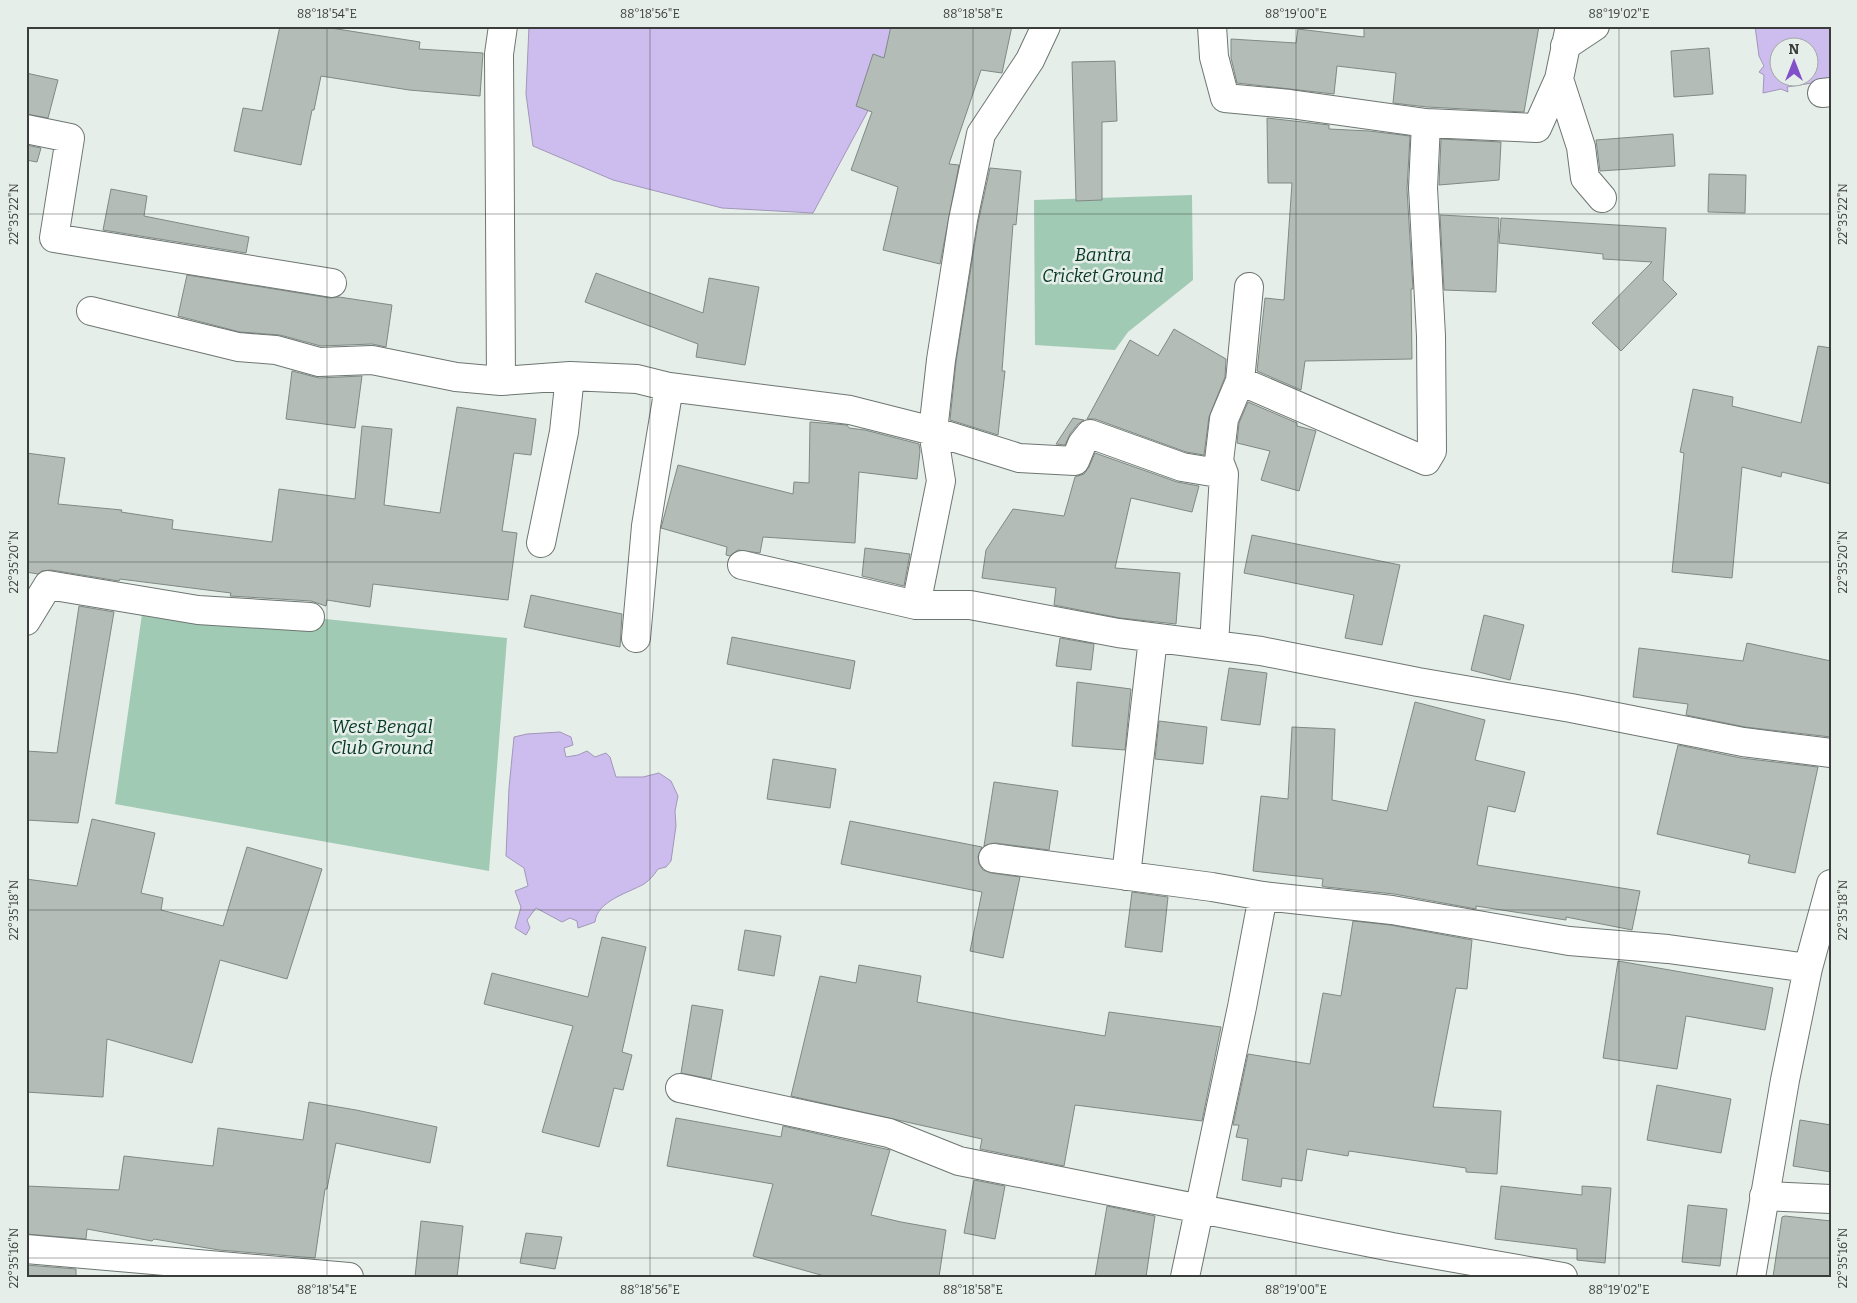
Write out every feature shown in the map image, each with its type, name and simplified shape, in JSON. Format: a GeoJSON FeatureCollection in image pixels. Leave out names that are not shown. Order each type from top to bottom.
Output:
{"type":"FeatureCollection","features":[{"type":"Feature","properties":{"kind":"street"},"geometry":{"type":"LineString","coordinates":[[501,381],[499,54],[503,26]]}},
{"type":"Feature","properties":{"kind":"street"},"geometry":{"type":"LineString","coordinates":[[916,605],[941,481],[933,431],[941,360],[963,220],[981,134],[1030,60],[1046,26]]}},
{"type":"Feature","properties":{"kind":"street"},"geometry":{"type":"LineString","coordinates":[[1212,26],[1214,57],[1225,98],[1290,104],[1426,123],[1537,128],[1558,79],[1568,36],[1595,26]]}},
{"type":"Feature","properties":{"kind":"street"},"geometry":{"type":"LineString","coordinates":[[1558,79],[1581,147],[1585,178],[1602,198]]}},
{"type":"Feature","properties":{"kind":"street"},"geometry":{"type":"LineString","coordinates":[[1240,381],[1426,461],[1432,451],[1431,336],[1423,188],[1426,123]]}},
{"type":"Feature","properties":{"kind":"street"},"geometry":{"type":"LineString","coordinates":[[26,128],[70,138],[54,238],[332,284]]}},
{"type":"Feature","properties":{"kind":"street"},"geometry":{"type":"LineString","coordinates":[[1214,645],[1224,474],[1219,461],[1224,419],[1240,381],[1249,287]]}},
{"type":"Feature","properties":{"kind":"street"},"geometry":{"type":"LineString","coordinates":[[91,311],[238,347],[276,350],[319,362],[372,360],[456,377],[501,381],[570,376],[637,379],[669,387],[850,410],[933,431],[1019,458],[1076,461],[1082,444],[1090,434],[1182,467],[1224,474]]}},
{"type":"Feature","properties":{"kind":"street"},"geometry":{"type":"LineString","coordinates":[[541,543],[564,432],[570,376]]}},
{"type":"Feature","properties":{"kind":"street"},"geometry":{"type":"LineString","coordinates":[[636,638],[646,526],[669,387]]}},
{"type":"Feature","properties":{"kind":"street"},"geometry":{"type":"LineString","coordinates":[[742,565],[916,605],[970,605],[1153,638],[1262,651],[1743,742],[1831,754]]}},
{"type":"Feature","properties":{"kind":"street"},"geometry":{"type":"LineString","coordinates":[[26,621],[48,585],[198,610],[310,616]]}},
{"type":"Feature","properties":{"kind":"street"},"geometry":{"type":"LineString","coordinates":[[1126,876],[1153,638]]}},
{"type":"Feature","properties":{"kind":"street"},"geometry":{"type":"LineString","coordinates":[[993,858],[1263,896],[1392,910],[1569,941],[1668,949],[1808,968]]}},
{"type":"Feature","properties":{"kind":"street"},"geometry":{"type":"LineString","coordinates":[[1751,1277],[1785,1080],[1808,968],[1831,884]]}},
{"type":"Feature","properties":{"kind":"street"},"geometry":{"type":"LineString","coordinates":[[1185,1277],[1263,896]]}},
{"type":"Feature","properties":{"kind":"street"},"geometry":{"type":"LineString","coordinates":[[680,1088],[889,1133],[959,1161],[1401,1249],[1563,1277]]}},
{"type":"Feature","properties":{"kind":"street"},"geometry":{"type":"LineString","coordinates":[[1764,1196],[1831,1199]]}},
{"type":"Feature","properties":{"kind":"street"},"geometry":{"type":"LineString","coordinates":[[26,1249],[349,1277]]}},
{"type":"Feature","properties":{"kind":"green space","name":"Bantra Cricket Ground"},"geometry":{"type":"Polygon","coordinates":[[[1192,195],[1193,280],[1128,332],[1115,350],[1035,345],[1034,200],[1192,195]]]}},
{"type":"Feature","properties":{"kind":"green space","name":"West Bengal Club Ground"},"geometry":{"type":"Polygon","coordinates":[[[144,600],[507,638],[489,871],[115,804],[144,600]]]}},
{"type":"Feature","properties":{"kind":"shaded area"},"geometry":{"type":"Polygon","coordinates":[[[529,26],[901,26],[877,94],[813,213],[722,208],[613,180],[533,146],[526,94],[529,26]]]}},
{"type":"Feature","properties":{"kind":"shaded area"},"geometry":{"type":"Polygon","coordinates":[[[1755,26],[1831,26],[1831,80],[1820,82],[1820,38],[1770,38],[1770,88],[1787,88],[1788,92],[1781,89],[1763,93],[1764,75],[1759,72],[1764,66],[1759,56],[1755,26]]]}},
{"type":"Feature","properties":{"kind":"shaded area"},"geometry":{"type":"Polygon","coordinates":[[[560,732],[571,737],[573,745],[564,748],[566,757],[587,751],[595,757],[606,753],[610,757],[616,777],[643,777],[659,773],[671,781],[678,796],[671,861],[666,867],[658,869],[644,884],[607,903],[601,908],[595,922],[578,928],[577,921],[570,918],[562,922],[536,908],[527,920],[530,928],[526,935],[515,928],[521,907],[515,891],[528,886],[524,868],[506,856],[509,788],[514,737],[527,734],[560,732]]]}},
{"type":"Feature","properties":{"kind":"building"},"geometry":{"type":"Polygon","coordinates":[[[280,26],[318,26],[420,42],[419,49],[483,53],[480,96],[409,90],[321,76],[301,165],[234,151],[243,108],[262,111],[280,26]]]}},
{"type":"Feature","properties":{"kind":"building"},"geometry":{"type":"Polygon","coordinates":[[[891,26],[1012,26],[1002,73],[981,70],[949,164],[959,165],[940,264],[883,250],[898,187],[851,170],[872,112],[856,106],[873,54],[884,58],[891,26]]]}},
{"type":"Feature","properties":{"kind":"building"},"geometry":{"type":"Polygon","coordinates":[[[1364,26],[1539,26],[1524,112],[1427,107],[1393,103],[1396,73],[1337,66],[1334,94],[1237,83],[1231,58],[1231,39],[1296,43],[1298,29],[1364,37],[1364,26]]]}},
{"type":"Feature","properties":{"kind":"building"},"geometry":{"type":"Polygon","coordinates":[[[1709,48],[1713,94],[1674,97],[1671,51],[1709,48]]]}},
{"type":"Feature","properties":{"kind":"building"},"geometry":{"type":"Polygon","coordinates":[[[1115,61],[1117,121],[1102,122],[1102,200],[1076,201],[1072,62],[1115,61]]]}},
{"type":"Feature","properties":{"kind":"building"},"geometry":{"type":"Polygon","coordinates":[[[26,73],[58,80],[48,118],[26,114],[26,73]]]}},
{"type":"Feature","properties":{"kind":"building"},"geometry":{"type":"Polygon","coordinates":[[[1267,118],[1329,125],[1329,129],[1410,136],[1407,189],[1413,289],[1411,289],[1412,359],[1305,361],[1301,390],[1257,371],[1265,298],[1284,300],[1292,183],[1268,183],[1267,118]]]}},
{"type":"Feature","properties":{"kind":"building"},"geometry":{"type":"Polygon","coordinates":[[[1673,134],[1675,166],[1600,171],[1596,140],[1673,134]]]}},
{"type":"Feature","properties":{"kind":"building"},"geometry":{"type":"Polygon","coordinates":[[[1441,139],[1501,142],[1499,180],[1439,185],[1441,139]]]}},
{"type":"Feature","properties":{"kind":"building"},"geometry":{"type":"Polygon","coordinates":[[[26,145],[41,148],[37,162],[26,160],[26,145]]]}},
{"type":"Feature","properties":{"kind":"building"},"geometry":{"type":"Polygon","coordinates":[[[990,168],[1021,171],[1016,225],[1013,224],[1002,371],[1005,371],[998,435],[950,420],[956,362],[978,223],[990,168]]]}},
{"type":"Feature","properties":{"kind":"building"},"geometry":{"type":"Polygon","coordinates":[[[1709,174],[1746,175],[1745,213],[1708,212],[1709,174]]]}},
{"type":"Feature","properties":{"kind":"building"},"geometry":{"type":"Polygon","coordinates":[[[111,189],[147,196],[144,216],[249,237],[246,253],[103,230],[111,189]]]}},
{"type":"Feature","properties":{"kind":"building"},"geometry":{"type":"Polygon","coordinates":[[[1440,215],[1499,218],[1496,292],[1444,290],[1440,215]]]}},
{"type":"Feature","properties":{"kind":"building"},"geometry":{"type":"Polygon","coordinates":[[[1501,218],[1666,228],[1663,280],[1677,294],[1621,351],[1592,323],[1652,262],[1603,259],[1603,254],[1499,243],[1501,218]]]}},
{"type":"Feature","properties":{"kind":"building"},"geometry":{"type":"Polygon","coordinates":[[[596,273],[703,313],[709,278],[759,287],[745,365],[696,357],[698,344],[585,302],[596,273]]]}},
{"type":"Feature","properties":{"kind":"building"},"geometry":{"type":"Polygon","coordinates":[[[187,275],[330,298],[339,297],[392,305],[386,347],[372,344],[321,346],[280,335],[240,332],[178,316],[187,275]]]}},
{"type":"Feature","properties":{"kind":"building"},"geometry":{"type":"Polygon","coordinates":[[[1174,329],[1226,359],[1225,377],[1209,417],[1204,455],[1186,452],[1095,419],[1087,419],[1130,340],[1158,356],[1174,329]]]}},
{"type":"Feature","properties":{"kind":"building"},"geometry":{"type":"Polygon","coordinates":[[[1818,346],[1831,348],[1831,484],[1782,472],[1781,477],[1742,467],[1732,578],[1672,572],[1684,453],[1680,452],[1693,389],[1733,397],[1732,406],[1801,423],[1818,346]]]}},
{"type":"Feature","properties":{"kind":"building"},"geometry":{"type":"Polygon","coordinates":[[[292,371],[319,378],[362,376],[355,428],[286,419],[292,371]]]}},
{"type":"Feature","properties":{"kind":"building"},"geometry":{"type":"Polygon","coordinates":[[[1248,402],[1297,423],[1297,426],[1316,431],[1299,491],[1261,480],[1270,451],[1237,443],[1239,423],[1248,402]]]}},
{"type":"Feature","properties":{"kind":"building"},"geometry":{"type":"Polygon","coordinates":[[[457,407],[536,419],[531,455],[514,453],[502,531],[517,533],[508,600],[373,584],[370,607],[327,600],[326,606],[311,601],[230,596],[231,593],[120,579],[119,581],[51,570],[42,571],[38,574],[26,572],[26,453],[65,458],[58,504],[122,510],[121,512],[173,520],[172,529],[272,542],[279,489],[355,499],[362,426],[392,429],[384,505],[440,513],[457,407]]]}},
{"type":"Feature","properties":{"kind":"building"},"geometry":{"type":"Polygon","coordinates":[[[1073,418],[1084,420],[1070,434],[1065,445],[1056,444],[1073,418]]]}},
{"type":"Feature","properties":{"kind":"building"},"geometry":{"type":"Polygon","coordinates":[[[810,422],[847,425],[849,428],[865,430],[919,444],[917,479],[859,472],[855,543],[763,537],[760,553],[738,550],[730,556],[726,555],[727,547],[661,528],[678,465],[793,494],[794,482],[809,483],[810,422]]]}},
{"type":"Feature","properties":{"kind":"building"},"geometry":{"type":"Polygon","coordinates":[[[1095,453],[1177,482],[1199,486],[1192,512],[1131,498],[1115,568],[1180,573],[1176,624],[1120,618],[1054,605],[1056,588],[982,578],[986,550],[1013,509],[1064,516],[1075,477],[1084,474],[1095,453]]]}},
{"type":"Feature","properties":{"kind":"building"},"geometry":{"type":"Polygon","coordinates":[[[1252,535],[1400,565],[1382,645],[1345,638],[1354,595],[1244,573],[1252,535]]]}},
{"type":"Feature","properties":{"kind":"building"},"geometry":{"type":"Polygon","coordinates":[[[865,548],[910,554],[904,586],[862,576],[865,548]]]}},
{"type":"Feature","properties":{"kind":"building"},"geometry":{"type":"Polygon","coordinates":[[[531,595],[622,614],[620,647],[524,627],[531,595]]]}},
{"type":"Feature","properties":{"kind":"building"},"geometry":{"type":"Polygon","coordinates":[[[79,606],[114,612],[78,823],[26,820],[26,751],[57,753],[79,606]]]}},
{"type":"Feature","properties":{"kind":"building"},"geometry":{"type":"Polygon","coordinates":[[[1484,615],[1524,625],[1510,680],[1471,670],[1484,615]]]}},
{"type":"Feature","properties":{"kind":"building"},"geometry":{"type":"Polygon","coordinates":[[[732,637],[855,661],[850,689],[727,664],[732,637]]]}},
{"type":"Feature","properties":{"kind":"building"},"geometry":{"type":"Polygon","coordinates":[[[1060,638],[1094,644],[1091,670],[1056,666],[1060,638]]]}},
{"type":"Feature","properties":{"kind":"building"},"geometry":{"type":"Polygon","coordinates":[[[1747,643],[1831,661],[1831,737],[1745,727],[1686,715],[1688,704],[1633,697],[1639,648],[1743,661],[1747,643]]]}},
{"type":"Feature","properties":{"kind":"building"},"geometry":{"type":"Polygon","coordinates":[[[1229,668],[1267,673],[1260,725],[1221,720],[1229,668]]]}},
{"type":"Feature","properties":{"kind":"building"},"geometry":{"type":"Polygon","coordinates":[[[1077,682],[1131,689],[1125,750],[1072,746],[1077,682]]]}},
{"type":"Feature","properties":{"kind":"building"},"geometry":{"type":"Polygon","coordinates":[[[1415,702],[1485,720],[1475,760],[1525,772],[1515,812],[1488,806],[1477,865],[1640,891],[1632,930],[1566,917],[1566,920],[1476,906],[1476,909],[1394,894],[1326,887],[1322,886],[1323,879],[1253,871],[1261,796],[1288,799],[1292,727],[1335,729],[1332,800],[1387,811],[1415,702]]]}},
{"type":"Feature","properties":{"kind":"building"},"geometry":{"type":"Polygon","coordinates":[[[1159,721],[1207,727],[1203,764],[1155,759],[1159,721]]]}},
{"type":"Feature","properties":{"kind":"building"},"geometry":{"type":"Polygon","coordinates":[[[1678,745],[1741,758],[1818,767],[1795,873],[1748,863],[1750,855],[1657,834],[1678,745]]]}},
{"type":"Feature","properties":{"kind":"building"},"geometry":{"type":"Polygon","coordinates":[[[773,759],[836,769],[830,808],[767,799],[773,759]]]}},
{"type":"Feature","properties":{"kind":"building"},"geometry":{"type":"Polygon","coordinates":[[[994,782],[1058,791],[1049,850],[995,843],[984,846],[994,782]]]}},
{"type":"Feature","properties":{"kind":"building"},"geometry":{"type":"Polygon","coordinates":[[[92,819],[155,833],[141,893],[163,898],[161,910],[223,926],[247,847],[322,869],[287,979],[220,960],[192,1063],[107,1039],[103,1097],[26,1092],[26,879],[77,886],[92,819]]]}},
{"type":"Feature","properties":{"kind":"building"},"geometry":{"type":"Polygon","coordinates":[[[850,821],[982,847],[978,856],[979,864],[983,870],[1020,877],[1003,958],[970,951],[982,892],[841,864],[850,821]]]}},
{"type":"Feature","properties":{"kind":"building"},"geometry":{"type":"Polygon","coordinates":[[[1132,892],[1168,897],[1162,952],[1125,947],[1132,892]]]}},
{"type":"Feature","properties":{"kind":"building"},"geometry":{"type":"Polygon","coordinates":[[[1353,921],[1390,925],[1472,940],[1467,989],[1456,988],[1433,1107],[1501,1111],[1497,1174],[1466,1172],[1466,1168],[1349,1151],[1348,1156],[1307,1149],[1302,1181],[1282,1178],[1281,1187],[1242,1180],[1248,1139],[1236,1137],[1239,1125],[1233,1125],[1248,1054],[1310,1064],[1323,993],[1341,996],[1353,921]]]}},
{"type":"Feature","properties":{"kind":"building"},"geometry":{"type":"Polygon","coordinates":[[[745,930],[781,936],[774,976],[738,970],[745,930]]]}},
{"type":"Feature","properties":{"kind":"building"},"geometry":{"type":"Polygon","coordinates":[[[602,937],[646,947],[622,1052],[632,1055],[623,1090],[614,1088],[599,1147],[542,1132],[573,1026],[484,1004],[492,973],[588,997],[602,937]]]}},
{"type":"Feature","properties":{"kind":"building"},"geometry":{"type":"Polygon","coordinates":[[[1618,961],[1773,988],[1765,1030],[1686,1016],[1677,1069],[1603,1058],[1618,961]]]}},
{"type":"Feature","properties":{"kind":"building"},"geometry":{"type":"Polygon","coordinates":[[[859,965],[921,976],[917,1002],[1011,1020],[1105,1036],[1109,1012],[1221,1027],[1202,1121],[1075,1105],[1064,1166],[980,1149],[982,1139],[791,1096],[820,976],[856,983],[859,965]]]}},
{"type":"Feature","properties":{"kind":"building"},"geometry":{"type":"Polygon","coordinates":[[[692,1005],[723,1010],[711,1079],[681,1073],[692,1005]]]}},
{"type":"Feature","properties":{"kind":"building"},"geometry":{"type":"Polygon","coordinates":[[[1657,1085],[1731,1099],[1721,1153],[1647,1140],[1657,1085]]]}},
{"type":"Feature","properties":{"kind":"building"},"geometry":{"type":"Polygon","coordinates":[[[309,1102],[437,1127],[430,1163],[336,1143],[327,1189],[325,1189],[315,1258],[219,1250],[154,1239],[152,1241],[87,1229],[86,1239],[26,1234],[26,1186],[119,1190],[124,1156],[213,1166],[218,1128],[303,1140],[309,1102]]]}},
{"type":"Feature","properties":{"kind":"building"},"geometry":{"type":"Polygon","coordinates":[[[676,1118],[781,1137],[783,1126],[890,1150],[871,1215],[946,1230],[939,1277],[828,1277],[753,1256],[773,1184],[667,1166],[676,1118]]]}},
{"type":"Feature","properties":{"kind":"building"},"geometry":{"type":"Polygon","coordinates":[[[1800,1120],[1831,1125],[1831,1172],[1793,1166],[1800,1120]]]}},
{"type":"Feature","properties":{"kind":"building"},"geometry":{"type":"Polygon","coordinates":[[[974,1180],[1005,1186],[995,1239],[964,1233],[974,1180]]]}},
{"type":"Feature","properties":{"kind":"building"},"geometry":{"type":"Polygon","coordinates":[[[1501,1186],[1582,1195],[1582,1186],[1611,1188],[1605,1263],[1577,1260],[1577,1249],[1495,1239],[1501,1186]]]}},
{"type":"Feature","properties":{"kind":"building"},"geometry":{"type":"Polygon","coordinates":[[[1688,1205],[1727,1209],[1720,1266],[1682,1262],[1688,1205]]]}},
{"type":"Feature","properties":{"kind":"building"},"geometry":{"type":"Polygon","coordinates":[[[1107,1206],[1155,1216],[1146,1277],[1095,1277],[1107,1206]]]}},
{"type":"Feature","properties":{"kind":"building"},"geometry":{"type":"Polygon","coordinates":[[[1782,1217],[1831,1221],[1831,1277],[1773,1277],[1782,1217]]]}},
{"type":"Feature","properties":{"kind":"building"},"geometry":{"type":"Polygon","coordinates":[[[421,1221],[463,1226],[457,1277],[415,1277],[421,1221]]]}},
{"type":"Feature","properties":{"kind":"building"},"geometry":{"type":"Polygon","coordinates":[[[526,1233],[562,1237],[555,1269],[520,1263],[526,1233]]]}},
{"type":"Feature","properties":{"kind":"building"},"geometry":{"type":"Polygon","coordinates":[[[26,1265],[76,1269],[76,1277],[26,1277],[26,1265]]]}}]}
